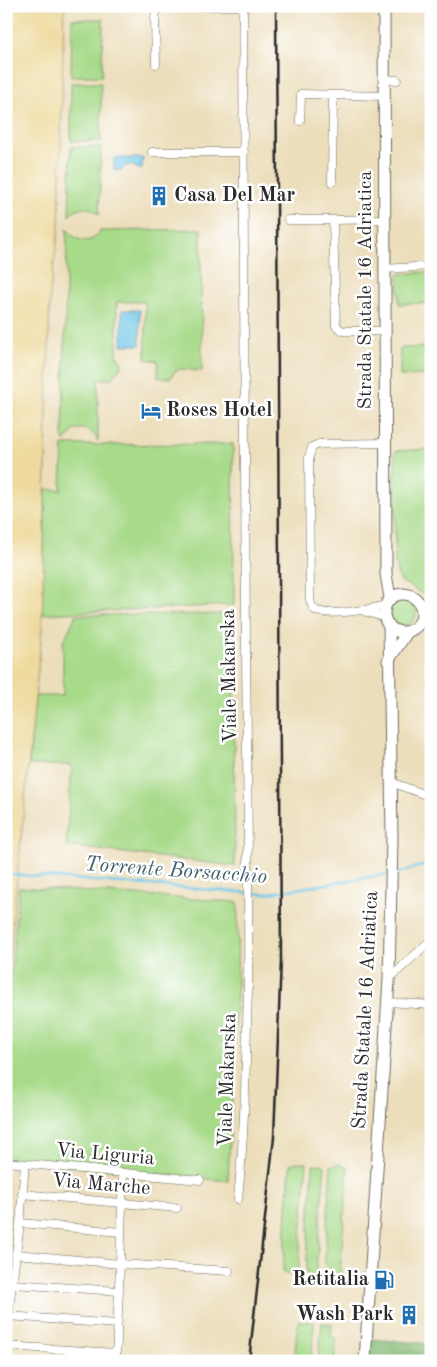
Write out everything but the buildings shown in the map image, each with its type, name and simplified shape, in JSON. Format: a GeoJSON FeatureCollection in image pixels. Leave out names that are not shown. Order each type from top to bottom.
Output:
{"type":"FeatureCollection","features":[{"type":"Feature","properties":{"kind":"main road","name":"Strada Statale 16 Adriatica"},"geometry":{"type":"LineString","coordinates":[[365,1361],[388,1002],[392,838],[388,661],[390,608],[386,574],[384,6]]}},
{"type":"Feature","properties":{"kind":"main road"},"geometry":{"type":"LineString","coordinates":[[388,661],[408,631],[426,617],[422,608],[425,605],[411,596],[390,608],[397,631],[408,631]]}},
{"type":"Feature","properties":{"kind":"street","name":"Viale Makarska"},"geometry":{"type":"LineString","coordinates":[[156,64],[155,17],[159,9],[165,7],[243,6],[243,446],[249,915],[247,1036],[238,1199]]}},
{"type":"Feature","properties":{"kind":"street"},"geometry":{"type":"LineString","coordinates":[[383,79],[397,80]]}},
{"type":"Feature","properties":{"kind":"street"},"geometry":{"type":"LineString","coordinates":[[300,121],[301,94],[384,96]]}},
{"type":"Feature","properties":{"kind":"street"},"geometry":{"type":"LineString","coordinates":[[332,182],[333,95]]}},
{"type":"Feature","properties":{"kind":"street"},"geometry":{"type":"LineString","coordinates":[[152,152],[244,152]]}},
{"type":"Feature","properties":{"kind":"street"},"geometry":{"type":"LineString","coordinates":[[288,220],[385,219]]}},
{"type":"Feature","properties":{"kind":"street"},"geometry":{"type":"LineString","coordinates":[[333,220],[336,326],[343,331],[384,331]]}},
{"type":"Feature","properties":{"kind":"street"},"geometry":{"type":"LineString","coordinates":[[384,269],[431,266]]}},
{"type":"Feature","properties":{"kind":"street"},"geometry":{"type":"LineString","coordinates":[[385,443],[319,444],[312,447],[308,457],[311,604],[313,608],[320,611],[364,611],[390,608]]}},
{"type":"Feature","properties":{"kind":"street"},"geometry":{"type":"LineString","coordinates":[[391,782],[431,797]]}},
{"type":"Feature","properties":{"kind":"street"},"geometry":{"type":"LineString","coordinates":[[389,979],[431,940]]}},
{"type":"Feature","properties":{"kind":"street"},"geometry":{"type":"LineString","coordinates":[[388,1002],[431,1005]]}},
{"type":"Feature","properties":{"kind":"street","name":"Via Liguria"},"geometry":{"type":"LineString","coordinates":[[6,1162],[200,1180]]}},
{"type":"Feature","properties":{"kind":"street"},"geometry":{"type":"LineString","coordinates":[[6,1331],[20,1223],[25,1164]]}},
{"type":"Feature","properties":{"kind":"street"},"geometry":{"type":"LineString","coordinates":[[6,1346],[116,1357],[123,1174]]}},
{"type":"Feature","properties":{"kind":"street","name":"Via Marche"},"geometry":{"type":"LineString","coordinates":[[22,1194],[177,1208]]}},
{"type":"Feature","properties":{"kind":"street"},"geometry":{"type":"LineString","coordinates":[[20,1223],[121,1232]]}},
{"type":"Feature","properties":{"kind":"street"},"geometry":{"type":"LineString","coordinates":[[16,1254],[120,1264],[228,1271]]}},
{"type":"Feature","properties":{"kind":"street"},"geometry":{"type":"LineString","coordinates":[[12,1284],[119,1291]]}},
{"type":"Feature","properties":{"kind":"street"},"geometry":{"type":"LineString","coordinates":[[8,1316],[117,1324]]}},
{"type":"Feature","properties":{"kind":"green space"},"geometry":{"type":"Polygon","coordinates":[[[72,19],[103,19],[102,76],[71,76],[72,19]]]}},
{"type":"Feature","properties":{"kind":"green space"},"geometry":{"type":"Polygon","coordinates":[[[71,83],[101,83],[101,141],[71,141],[71,83]]]}},
{"type":"Feature","properties":{"kind":"green space"},"geometry":{"type":"Polygon","coordinates":[[[71,147],[101,147],[99,215],[92,209],[80,208],[69,216],[71,147]]]}},
{"type":"Feature","properties":{"kind":"green space"},"geometry":{"type":"Polygon","coordinates":[[[67,229],[75,237],[88,240],[96,236],[100,231],[201,229],[202,371],[180,369],[174,372],[171,378],[158,378],[158,361],[146,359],[145,302],[117,302],[117,356],[123,364],[111,379],[98,379],[98,441],[91,432],[84,429],[73,431],[66,441],[63,440],[67,229]]]}},
{"type":"Feature","properties":{"kind":"green space"},"geometry":{"type":"Polygon","coordinates":[[[431,272],[431,303],[399,304],[398,274],[431,272]]]}},
{"type":"Feature","properties":{"kind":"green space"},"geometry":{"type":"Polygon","coordinates":[[[430,347],[431,375],[400,376],[400,348],[430,347]]]}},
{"type":"Feature","properties":{"kind":"green space"},"geometry":{"type":"Polygon","coordinates":[[[233,444],[234,605],[42,614],[46,489],[61,490],[63,445],[233,444]]]}},
{"type":"Feature","properties":{"kind":"green space"},"geometry":{"type":"Polygon","coordinates":[[[431,449],[431,599],[401,581],[397,573],[395,564],[395,451],[431,449]]]}},
{"type":"Feature","properties":{"kind":"green space"},"geometry":{"type":"Polygon","coordinates":[[[403,600],[412,604],[416,613],[412,622],[403,626],[394,622],[390,613],[394,604],[403,600]]]}},
{"type":"Feature","properties":{"kind":"green space"},"geometry":{"type":"Polygon","coordinates":[[[233,614],[235,866],[66,846],[72,765],[29,765],[35,696],[63,696],[63,642],[76,615],[233,614]]]}},
{"type":"Feature","properties":{"kind":"green space"},"geometry":{"type":"Polygon","coordinates":[[[19,887],[238,902],[237,995],[228,1181],[6,1160],[6,1027],[19,887]]]}},
{"type":"Feature","properties":{"kind":"green space"},"geometry":{"type":"Polygon","coordinates":[[[297,1162],[307,1163],[298,1276],[283,1271],[290,1164],[297,1162]]]}},
{"type":"Feature","properties":{"kind":"green space"},"geometry":{"type":"Polygon","coordinates":[[[321,1164],[325,1166],[314,1277],[306,1273],[313,1165],[321,1164]]]}},
{"type":"Feature","properties":{"kind":"green space"},"geometry":{"type":"Polygon","coordinates":[[[339,1164],[348,1168],[340,1274],[332,1277],[324,1273],[331,1166],[339,1164]]]}},
{"type":"Feature","properties":{"kind":"green space"},"geometry":{"type":"Polygon","coordinates":[[[6,1215],[15,1216],[9,1277],[6,1277],[6,1215]]]}},
{"type":"Feature","properties":{"kind":"green space"},"geometry":{"type":"Polygon","coordinates":[[[298,1321],[314,1322],[311,1361],[294,1361],[298,1321]]]}},
{"type":"Feature","properties":{"kind":"green space"},"geometry":{"type":"Polygon","coordinates":[[[322,1323],[332,1324],[331,1337],[337,1338],[334,1361],[318,1361],[322,1323]]]}},
{"type":"Feature","properties":{"kind":"green space"},"geometry":{"type":"Polygon","coordinates":[[[369,1339],[424,1343],[429,1359],[428,1361],[367,1361],[369,1339]]]}},
{"type":"Feature","properties":{"kind":"sand"},"geometry":{"type":"Polygon","coordinates":[[[6,6],[64,6],[59,229],[50,292],[42,629],[6,990],[6,6]]]}},
{"type":"Feature","properties":{"kind":"water"},"geometry":{"type":"Polygon","coordinates":[[[114,158],[143,158],[142,169],[127,165],[122,170],[114,170],[114,158]]]}},
{"type":"Feature","properties":{"kind":"water"},"geometry":{"type":"Polygon","coordinates":[[[122,310],[140,310],[140,345],[122,345],[122,310]]]}},
{"type":"Feature","properties":{"kind":"waterway","name":"Torrente Borsacchio"},"geometry":{"type":"LineString","coordinates":[[394,874],[431,863]]}},
{"type":"Feature","properties":{"kind":"waterway","name":"Torrente Borsacchio"},"geometry":{"type":"LineString","coordinates":[[6,874],[264,894],[388,874]]}},
{"type":"Feature","properties":{"kind":"railway"},"geometry":{"type":"LineString","coordinates":[[249,1361],[274,1137],[281,959],[276,6]]}},
{"type":"Feature","properties":{"kind":"place","name":"Casa Del Mar"},"geometry":{"type":"Point","coordinates":[159,196]}},
{"type":"Feature","properties":{"kind":"place","name":"Roses Hotel"},"geometry":{"type":"Point","coordinates":[151,411]}},
{"type":"Feature","properties":{"kind":"place","name":"Retitalia"},"geometry":{"type":"Point","coordinates":[384,1280]}},
{"type":"Feature","properties":{"kind":"place","name":"Wash Park"},"geometry":{"type":"Point","coordinates":[409,1315]}}]}
